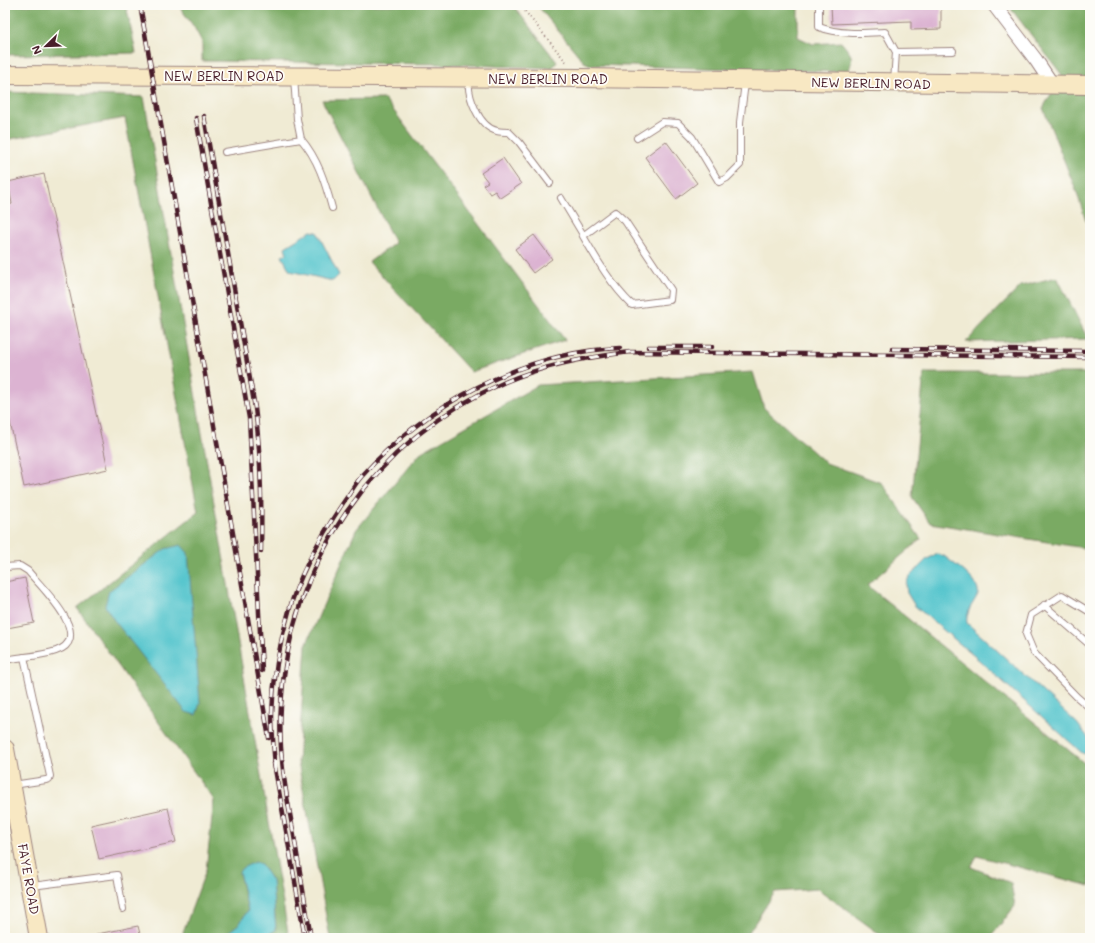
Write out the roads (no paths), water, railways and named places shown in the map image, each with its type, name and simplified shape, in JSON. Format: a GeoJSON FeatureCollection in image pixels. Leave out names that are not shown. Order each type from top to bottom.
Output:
{"type":"FeatureCollection","features":[{"type":"Feature","properties":{"kind":"street"},"geometry":{"type":"LineString","coordinates":[[994,5],[1036,60],[1052,84]]}},
{"type":"Feature","properties":{"kind":"street","name":"NEW BERLIN ROAD"},"geometry":{"type":"LineString","coordinates":[[5,75],[579,78],[1090,85]]}},
{"type":"Feature","properties":{"kind":"street","name":"FAYE ROAD"},"geometry":{"type":"LineString","coordinates":[[5,749],[12,796],[39,938]]}},
{"type":"Feature","properties":{"kind":"lane"},"geometry":{"type":"LineString","coordinates":[[819,5],[819,27],[829,31],[862,33],[885,32],[896,52],[894,83]]}},
{"type":"Feature","properties":{"kind":"lane"},"geometry":{"type":"LineString","coordinates":[[896,52],[953,50]]}},
{"type":"Feature","properties":{"kind":"lane"},"geometry":{"type":"LineString","coordinates":[[294,76],[297,119],[301,139],[317,161],[332,208]]}},
{"type":"Feature","properties":{"kind":"lane"},"geometry":{"type":"LineString","coordinates":[[469,78],[468,86],[471,102],[484,123],[496,131],[509,132],[519,142],[550,183]]}},
{"type":"Feature","properties":{"kind":"lane"},"geometry":{"type":"LineString","coordinates":[[637,138],[662,122],[678,124],[692,137],[718,182],[727,178],[740,165],[740,122],[745,81]]}},
{"type":"Feature","properties":{"kind":"lane"},"geometry":{"type":"LineString","coordinates":[[225,152],[301,139]]}},
{"type":"Feature","properties":{"kind":"lane"},"geometry":{"type":"LineString","coordinates":[[561,198],[583,236],[600,264],[624,297],[632,305],[670,300],[671,290],[625,221],[615,212],[583,236]]}},
{"type":"Feature","properties":{"kind":"lane"},"geometry":{"type":"LineString","coordinates":[[5,567],[20,566],[28,571],[64,613],[71,630],[69,641],[61,649],[5,660]]}},
{"type":"Feature","properties":{"kind":"lane"},"geometry":{"type":"LineString","coordinates":[[1090,612],[1062,595],[1044,605],[1031,615],[1026,634],[1034,653],[1077,697],[1090,708]]}},
{"type":"Feature","properties":{"kind":"lane"},"geometry":{"type":"LineString","coordinates":[[1044,605],[1090,645]]}},
{"type":"Feature","properties":{"kind":"lane"},"geometry":{"type":"LineString","coordinates":[[12,796],[49,779],[50,776],[24,657]]}},
{"type":"Feature","properties":{"kind":"lane"},"geometry":{"type":"LineString","coordinates":[[30,887],[117,875],[123,909]]}},
{"type":"Feature","properties":{"kind":"water"},"geometry":{"type":"Polygon","coordinates":[[[311,231],[317,232],[339,275],[333,281],[290,271],[282,256],[287,254],[285,247],[311,231]]]}},
{"type":"Feature","properties":{"kind":"water"},"geometry":{"type":"Polygon","coordinates":[[[181,545],[188,553],[200,703],[196,715],[186,712],[114,620],[105,606],[109,591],[165,549],[181,545]]]}},
{"type":"Feature","properties":{"kind":"water"},"geometry":{"type":"Polygon","coordinates":[[[938,554],[944,556],[966,573],[978,589],[978,594],[968,614],[967,623],[1077,723],[1090,740],[1090,755],[1082,753],[980,661],[915,606],[907,593],[906,584],[909,577],[927,559],[938,554]]]}},
{"type":"Feature","properties":{"kind":"water"},"geometry":{"type":"Polygon","coordinates":[[[255,862],[261,864],[272,881],[276,930],[261,938],[221,938],[240,923],[248,910],[239,872],[242,868],[255,862]]]}},
{"type":"Feature","properties":{"kind":"railway"},"geometry":{"type":"LineString","coordinates":[[140,5],[269,738]]}},
{"type":"Feature","properties":{"kind":"railway"},"geometry":{"type":"LineString","coordinates":[[204,116],[255,408],[261,479],[261,551]]}},
{"type":"Feature","properties":{"kind":"railway"},"geometry":{"type":"LineString","coordinates":[[196,118],[249,418],[262,671]]}},
{"type":"Feature","properties":{"kind":"railway"},"geometry":{"type":"LineString","coordinates":[[648,347],[712,347]]}},
{"type":"Feature","properties":{"kind":"railway"},"geometry":{"type":"LineString","coordinates":[[275,769],[272,721],[275,675],[279,649],[289,611],[299,582],[312,553],[336,513],[361,477],[386,451],[415,427],[445,406],[478,387],[512,372],[547,360],[583,352],[620,348]]}},
{"type":"Feature","properties":{"kind":"railway"},"geometry":{"type":"LineString","coordinates":[[892,349],[1090,351]]}},
{"type":"Feature","properties":{"kind":"railway"},"geometry":{"type":"LineString","coordinates":[[311,938],[287,799],[281,753],[281,706],[288,653],[301,603],[321,556],[346,512],[378,472],[415,437],[458,407],[505,382],[520,376],[566,362],[630,352],[1090,357]]}},
{"type":"Feature","properties":{"kind":"railway"},"geometry":{"type":"LineString","coordinates":[[274,763],[305,938]]}}]}
